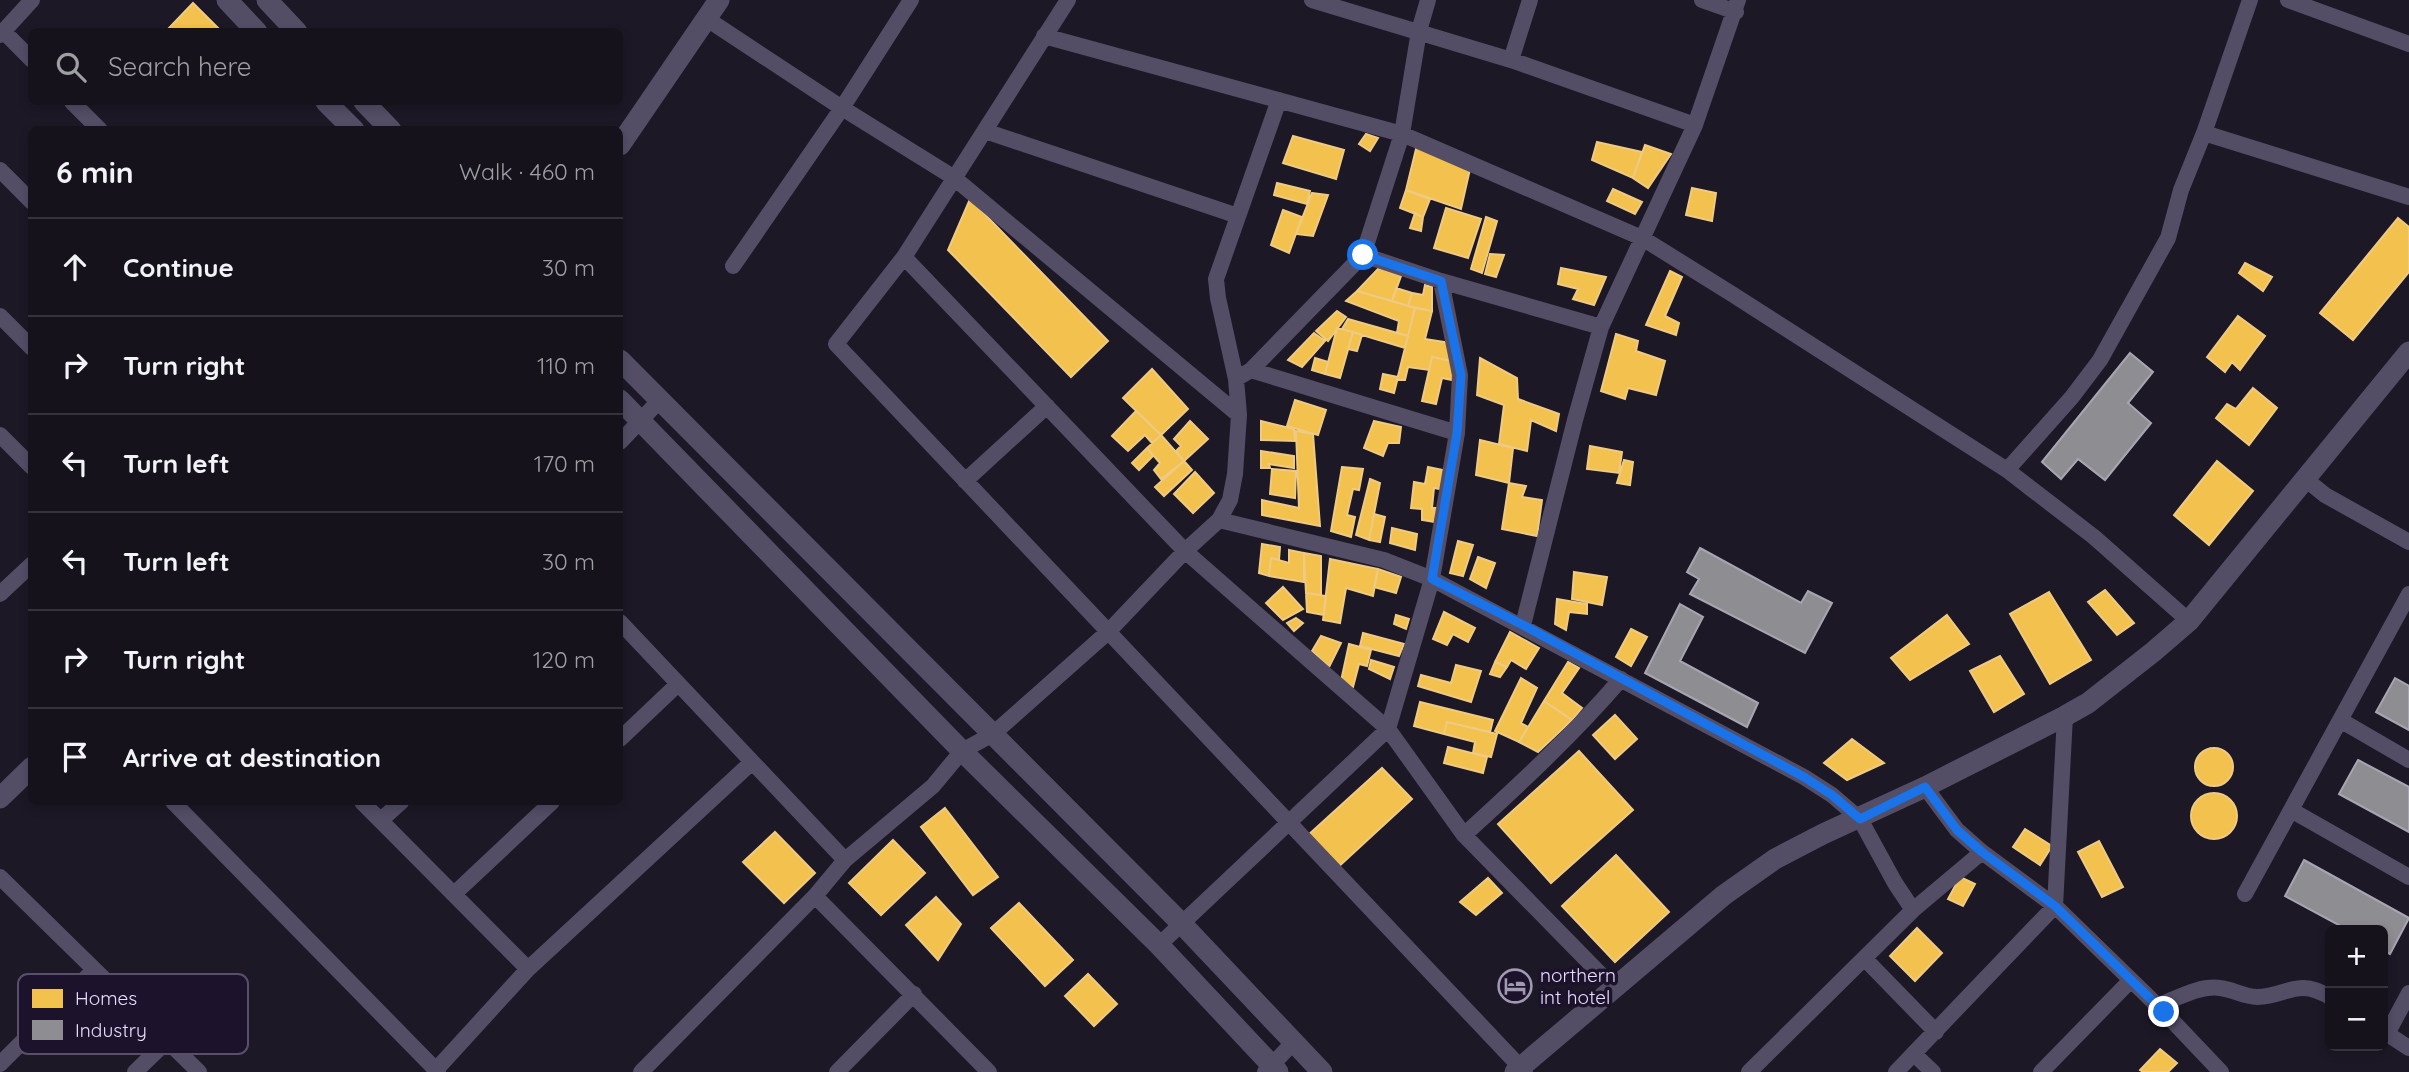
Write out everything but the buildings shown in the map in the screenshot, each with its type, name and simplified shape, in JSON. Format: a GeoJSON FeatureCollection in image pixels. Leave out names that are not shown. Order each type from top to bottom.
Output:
{"type":"FeatureCollection","features":[{"type":"Feature","properties":{"kind":"street"},"geometry":{"type":"LineString","coordinates":[[28,56],[2,33],[32,0]]}},
{"type":"Feature","properties":{"kind":"street"},"geometry":{"type":"LineString","coordinates":[[226,0],[253,28]]}},
{"type":"Feature","properties":{"kind":"street"},"geometry":{"type":"LineString","coordinates":[[267,0],[293,28]]}},
{"type":"Feature","properties":{"kind":"street"},"geometry":{"type":"LineString","coordinates":[[623,141],[719,0]]}},
{"type":"Feature","properties":{"kind":"street"},"geometry":{"type":"LineString","coordinates":[[733,266],[842,108],[911,0]]}},
{"type":"Feature","properties":{"kind":"street"},"geometry":{"type":"LineString","coordinates":[[1068,0],[904,257],[836,344],[1520,1070],[1734,887],[1775,859],[2065,716],[2088,703],[2153,652],[2189,621],[2409,352]]}},
{"type":"Feature","properties":{"kind":"street"},"geometry":{"type":"LineString","coordinates":[[1312,0],[1511,60],[1695,125]]}},
{"type":"Feature","properties":{"kind":"street"},"geometry":{"type":"LineString","coordinates":[[1236,379],[1251,369],[1363,255],[1402,134],[1419,31],[1428,0]]}},
{"type":"Feature","properties":{"kind":"street"},"geometry":{"type":"LineString","coordinates":[[1511,60],[1530,0]]}},
{"type":"Feature","properties":{"kind":"street"},"geometry":{"type":"LineString","coordinates":[[1523,625],[1601,327],[1695,125],[1737,6],[1702,0]]}},
{"type":"Feature","properties":{"kind":"street"},"geometry":{"type":"LineString","coordinates":[[2007,470],[2072,397],[2100,360],[2168,238],[2181,190],[2204,133],[2250,0]]}},
{"type":"Feature","properties":{"kind":"street"},"geometry":{"type":"LineString","coordinates":[[2288,0],[2409,44]]}},
{"type":"Feature","properties":{"kind":"street"},"geometry":{"type":"LineString","coordinates":[[707,19],[953,177],[1239,415]]}},
{"type":"Feature","properties":{"kind":"street"},"geometry":{"type":"LineString","coordinates":[[1044,36],[1402,134],[1642,238],[2007,470],[2094,537],[2189,621]]}},
{"type":"Feature","properties":{"kind":"street"},"geometry":{"type":"LineString","coordinates":[[640,1072],[815,897],[845,860],[933,786],[962,751],[993,734],[1108,632],[1185,551],[1219,520],[1230,500],[1235,474],[1239,415],[1236,379],[1216,279],[1279,100]]}},
{"type":"Feature","properties":{"kind":"street"},"geometry":{"type":"LineString","coordinates":[[75,105],[96,126]]}},
{"type":"Feature","properties":{"kind":"street"},"geometry":{"type":"LineString","coordinates":[[329,105],[350,126]]}},
{"type":"Feature","properties":{"kind":"street"},"geometry":{"type":"LineString","coordinates":[[368,105],[387,126]]}},
{"type":"Feature","properties":{"kind":"street"},"geometry":{"type":"LineString","coordinates":[[985,131],[1238,216]]}},
{"type":"Feature","properties":{"kind":"street"},"geometry":{"type":"LineString","coordinates":[[2204,133],[2409,197]]}},
{"type":"Feature","properties":{"kind":"street"},"geometry":{"type":"LineString","coordinates":[[0,170],[28,198]]}},
{"type":"Feature","properties":{"kind":"street"},"geometry":{"type":"LineString","coordinates":[[1363,255],[1441,281],[1601,327]]}},
{"type":"Feature","properties":{"kind":"street"},"geometry":{"type":"LineString","coordinates":[[904,257],[1185,551],[1388,729],[1464,835],[1615,989]]}},
{"type":"Feature","properties":{"kind":"street"},"geometry":{"type":"LineString","coordinates":[[1159,945],[1388,729],[1432,579],[1457,433],[1461,375],[1441,281]]}},
{"type":"Feature","properties":{"kind":"street"},"geometry":{"type":"LineString","coordinates":[[0,316],[28,344]]}},
{"type":"Feature","properties":{"kind":"street"},"geometry":{"type":"LineString","coordinates":[[623,363],[1181,923],[1322,1072]]}},
{"type":"Feature","properties":{"kind":"street"},"geometry":{"type":"LineString","coordinates":[[1251,369],[1457,433]]}},
{"type":"Feature","properties":{"kind":"street"},"geometry":{"type":"LineString","coordinates":[[623,439],[659,401]]}},
{"type":"Feature","properties":{"kind":"street"},"geometry":{"type":"LineString","coordinates":[[623,403],[962,751],[1159,945],[1272,1070],[1293,1043]]}},
{"type":"Feature","properties":{"kind":"street"},"geometry":{"type":"LineString","coordinates":[[965,481],[1047,407]]}},
{"type":"Feature","properties":{"kind":"street"},"geometry":{"type":"LineString","coordinates":[[0,435],[28,463]]}},
{"type":"Feature","properties":{"kind":"street"},"geometry":{"type":"LineString","coordinates":[[2304,478],[2325,495],[2409,542]]}},
{"type":"Feature","properties":{"kind":"street"},"geometry":{"type":"LineString","coordinates":[[1219,520],[1384,560],[1432,579],[1523,625],[1804,777],[1832,795],[1860,819],[1913,910]]}},
{"type":"Feature","properties":{"kind":"street"},"geometry":{"type":"LineString","coordinates":[[0,594],[28,568]]}},
{"type":"Feature","properties":{"kind":"street"},"geometry":{"type":"LineString","coordinates":[[822,608],[846,587]]}},
{"type":"Feature","properties":{"kind":"street"},"geometry":{"type":"LineString","coordinates":[[2245,894],[2409,594]]}},
{"type":"Feature","properties":{"kind":"street"},"geometry":{"type":"LineString","coordinates":[[623,625],[845,860]]}},
{"type":"Feature","properties":{"kind":"street"},"geometry":{"type":"LineString","coordinates":[[1464,835],[1546,760],[1585,721],[1621,679]]}},
{"type":"Feature","properties":{"kind":"street"},"geometry":{"type":"LineString","coordinates":[[623,736],[678,684]]}},
{"type":"Feature","properties":{"kind":"street"},"geometry":{"type":"LineString","coordinates":[[1896,1072],[2055,906],[2065,716]]}},
{"type":"Feature","properties":{"kind":"street"},"geometry":{"type":"LineString","coordinates":[[2340,720],[2409,760]]}},
{"type":"Feature","properties":{"kind":"street"},"geometry":{"type":"LineString","coordinates":[[176,805],[436,1071],[528,969],[752,762]]}},
{"type":"Feature","properties":{"kind":"street"},"geometry":{"type":"LineString","coordinates":[[0,798],[28,771]]}},
{"type":"Feature","properties":{"kind":"street"},"geometry":{"type":"LineString","coordinates":[[1925,787],[1957,830],[2055,906],[2221,1072]]}},
{"type":"Feature","properties":{"kind":"street"},"geometry":{"type":"LineString","coordinates":[[365,805],[528,969]]}},
{"type":"Feature","properties":{"kind":"street"},"geometry":{"type":"LineString","coordinates":[[381,820],[398,805]]}},
{"type":"Feature","properties":{"kind":"street"},"geometry":{"type":"LineString","coordinates":[[454,894],[549,805]]}},
{"type":"Feature","properties":{"kind":"street"},"geometry":{"type":"LineString","coordinates":[[2291,810],[2409,877]]}},
{"type":"Feature","properties":{"kind":"street"},"geometry":{"type":"LineString","coordinates":[[1749,1072],[1913,910],[1982,852]]}},
{"type":"Feature","properties":{"kind":"street"},"geometry":{"type":"LineString","coordinates":[[0,877],[98,974]]}},
{"type":"Feature","properties":{"kind":"street"},"geometry":{"type":"LineString","coordinates":[[815,897],[914,994],[986,1071]]}},
{"type":"Feature","properties":{"kind":"street"},"geometry":{"type":"LineString","coordinates":[[1864,959],[1936,1032]]}},
{"type":"Feature","properties":{"kind":"street"},"geometry":{"type":"LineString","coordinates":[[90,974],[94,970]]}},
{"type":"Feature","properties":{"kind":"street"},"geometry":{"type":"LineString","coordinates":[[2041,1072],[2131,980]]}},
{"type":"Feature","properties":{"kind":"street"},"geometry":{"type":"LineString","coordinates":[[2157,1006],[2206,988],[2218,987],[2258,997],[2296,987],[2315,989],[2325,994]]}},
{"type":"Feature","properties":{"kind":"street"},"geometry":{"type":"LineString","coordinates":[[2388,1028],[2409,993]]}},
{"type":"Feature","properties":{"kind":"street"},"geometry":{"type":"LineString","coordinates":[[837,1072],[914,994]]}},
{"type":"Feature","properties":{"kind":"street"},"geometry":{"type":"LineString","coordinates":[[2388,1035],[2409,1048]]}},
{"type":"Feature","properties":{"kind":"street"},"geometry":{"type":"LineString","coordinates":[[0,1064],[18,1046]]}},
{"type":"Feature","properties":{"kind":"street"},"geometry":{"type":"LineString","coordinates":[[135,1072],[154,1054]]}},
{"type":"Feature","properties":{"kind":"street"},"geometry":{"type":"LineString","coordinates":[[182,1054],[199,1072]]}},
{"type":"Feature","properties":{"kind":"street"},"geometry":{"type":"LineString","coordinates":[[1914,1054],[1933,1072]]}},
{"type":"Feature","properties":{"kind":"place","name":"northern int hotel"},"geometry":{"type":"Point","coordinates":[1515,986]}},
{"type":"Feature","properties":{"kind":"route"},"geometry":{"type":"LineString","coordinates":[[1363,255],[1441,281],[1455,343],[1461,375],[1457,433],[1432,579],[1523,625],[1804,777],[1832,795],[1860,819],[1925,787],[1957,830],[2055,906],[2164,1012]]}}]}
